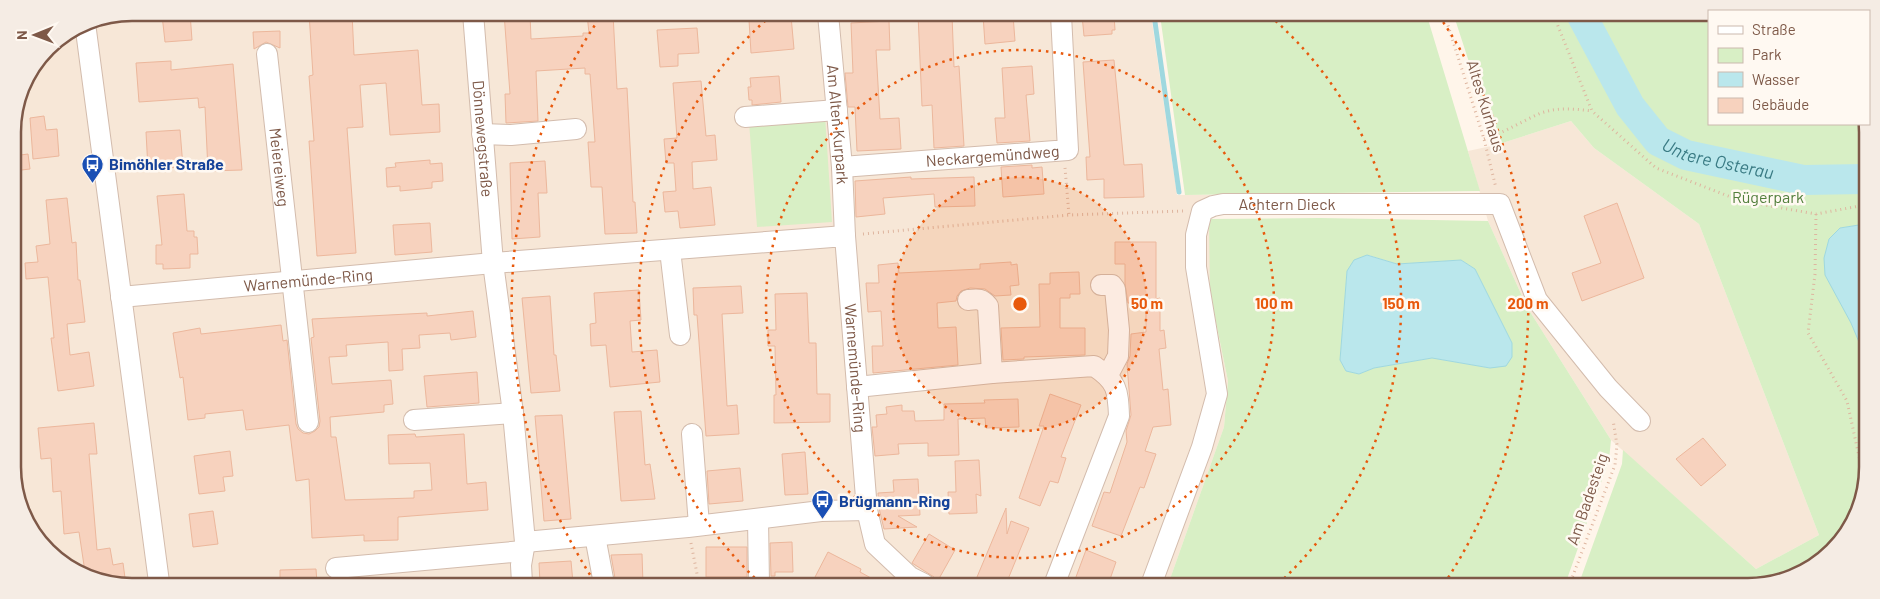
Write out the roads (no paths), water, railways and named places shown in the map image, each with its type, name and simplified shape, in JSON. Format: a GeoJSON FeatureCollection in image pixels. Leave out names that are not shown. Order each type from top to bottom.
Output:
{"type":"FeatureCollection","features":[{"type":"Feature","properties":{"kind":"street","name":"Dönnewegstraße"},"geometry":{"type":"LineString","coordinates":[[473,21],[493,263]]}},
{"type":"Feature","properties":{"kind":"street","name":"Am Alten Kurpark"},"geometry":{"type":"LineString","coordinates":[[829,21],[842,167],[845,236]]}},
{"type":"Feature","properties":{"kind":"street","name":"Neckargemündweg"},"geometry":{"type":"LineString","coordinates":[[842,167],[1068,150],[1061,21]]}},
{"type":"Feature","properties":{"kind":"street"},"geometry":{"type":"LineString","coordinates":[[86,32],[158,578]]}},
{"type":"Feature","properties":{"kind":"street","name":"Meiereiweg"},"geometry":{"type":"LineString","coordinates":[[267,54],[308,422]]}},
{"type":"Feature","properties":{"kind":"street"},"geometry":{"type":"LineString","coordinates":[[745,117],[837,110]]}},
{"type":"Feature","properties":{"kind":"street"},"geometry":{"type":"LineString","coordinates":[[482,134],[511,135],[576,129]]}},
{"type":"Feature","properties":{"kind":"street","name":"Achtern Dieck"},"geometry":{"type":"LineString","coordinates":[[1154,578],[1202,447],[1217,394],[1196,267],[1196,235],[1202,211],[1213,206],[1223,204],[1500,204],[1537,300],[1608,388],[1640,421]]}},
{"type":"Feature","properties":{"kind":"street","name":"Warnemünde-Ring"},"geometry":{"type":"LineString","coordinates":[[121,297],[493,263],[845,236],[867,510]]}},
{"type":"Feature","properties":{"kind":"street"},"geometry":{"type":"LineString","coordinates":[[670,250],[680,335]]}},
{"type":"Feature","properties":{"kind":"street"},"geometry":{"type":"LineString","coordinates":[[493,263],[513,413],[524,547],[521,565],[522,578]]}},
{"type":"Feature","properties":{"kind":"street"},"geometry":{"type":"LineString","coordinates":[[1101,284],[1112,286],[1115,289],[1119,330],[1118,356],[1108,375]]}},
{"type":"Feature","properties":{"kind":"street"},"geometry":{"type":"LineString","coordinates":[[968,300],[980,299],[988,306],[992,373]]}},
{"type":"Feature","properties":{"kind":"street"},"geometry":{"type":"LineString","coordinates":[[857,387],[992,373],[1094,366],[1108,375],[1118,394],[1119,416],[1057,578]]}},
{"type":"Feature","properties":{"kind":"street"},"geometry":{"type":"LineString","coordinates":[[414,420],[513,413]]}},
{"type":"Feature","properties":{"kind":"street"},"geometry":{"type":"LineString","coordinates":[[692,434],[694,526]]}},
{"type":"Feature","properties":{"kind":"street"},"geometry":{"type":"LineString","coordinates":[[336,568],[524,547],[595,536],[821,511],[867,510],[875,544],[912,578]]}},
{"type":"Feature","properties":{"kind":"street"},"geometry":{"type":"LineString","coordinates":[[758,519],[759,578]]}},
{"type":"Feature","properties":{"kind":"street"},"geometry":{"type":"LineString","coordinates":[[595,536],[603,578]]}},
{"type":"Feature","properties":{"kind":"water"},"geometry":{"type":"Polygon","coordinates":[[[1859,225],[1859,342],[1825,275],[1824,258],[1829,239],[1840,228],[1859,225]]]}},
{"type":"Feature","properties":{"kind":"water"},"geometry":{"type":"Polygon","coordinates":[[[1367,255],[1397,264],[1461,260],[1475,269],[1512,343],[1512,357],[1506,366],[1490,368],[1432,358],[1374,368],[1359,374],[1346,371],[1340,360],[1347,271],[1354,260],[1367,255]]]}},
{"type":"Feature","properties":{"kind":"waterway"},"geometry":{"type":"LineString","coordinates":[[1155,21],[1179,192]]}},
{"type":"Feature","properties":{"kind":"waterway","name":"Untere Osterau"},"geometry":{"type":"LineString","coordinates":[[1585,21],[1630,106],[1658,141],[1686,155],[1803,180],[1859,179]]}},
{"type":"Feature","properties":{"kind":"place","name":"Bimöhler Straße"},"geometry":{"type":"Point","coordinates":[93,183]}},
{"type":"Feature","properties":{"kind":"place","name":"Brügmann-Ring"},"geometry":{"type":"Point","coordinates":[823,520]}},
{"type":"Feature","properties":{"kind":"park label","name":"Rügerpark"},"geometry":{"type":"Point","coordinates":[1768,197]}}]}
